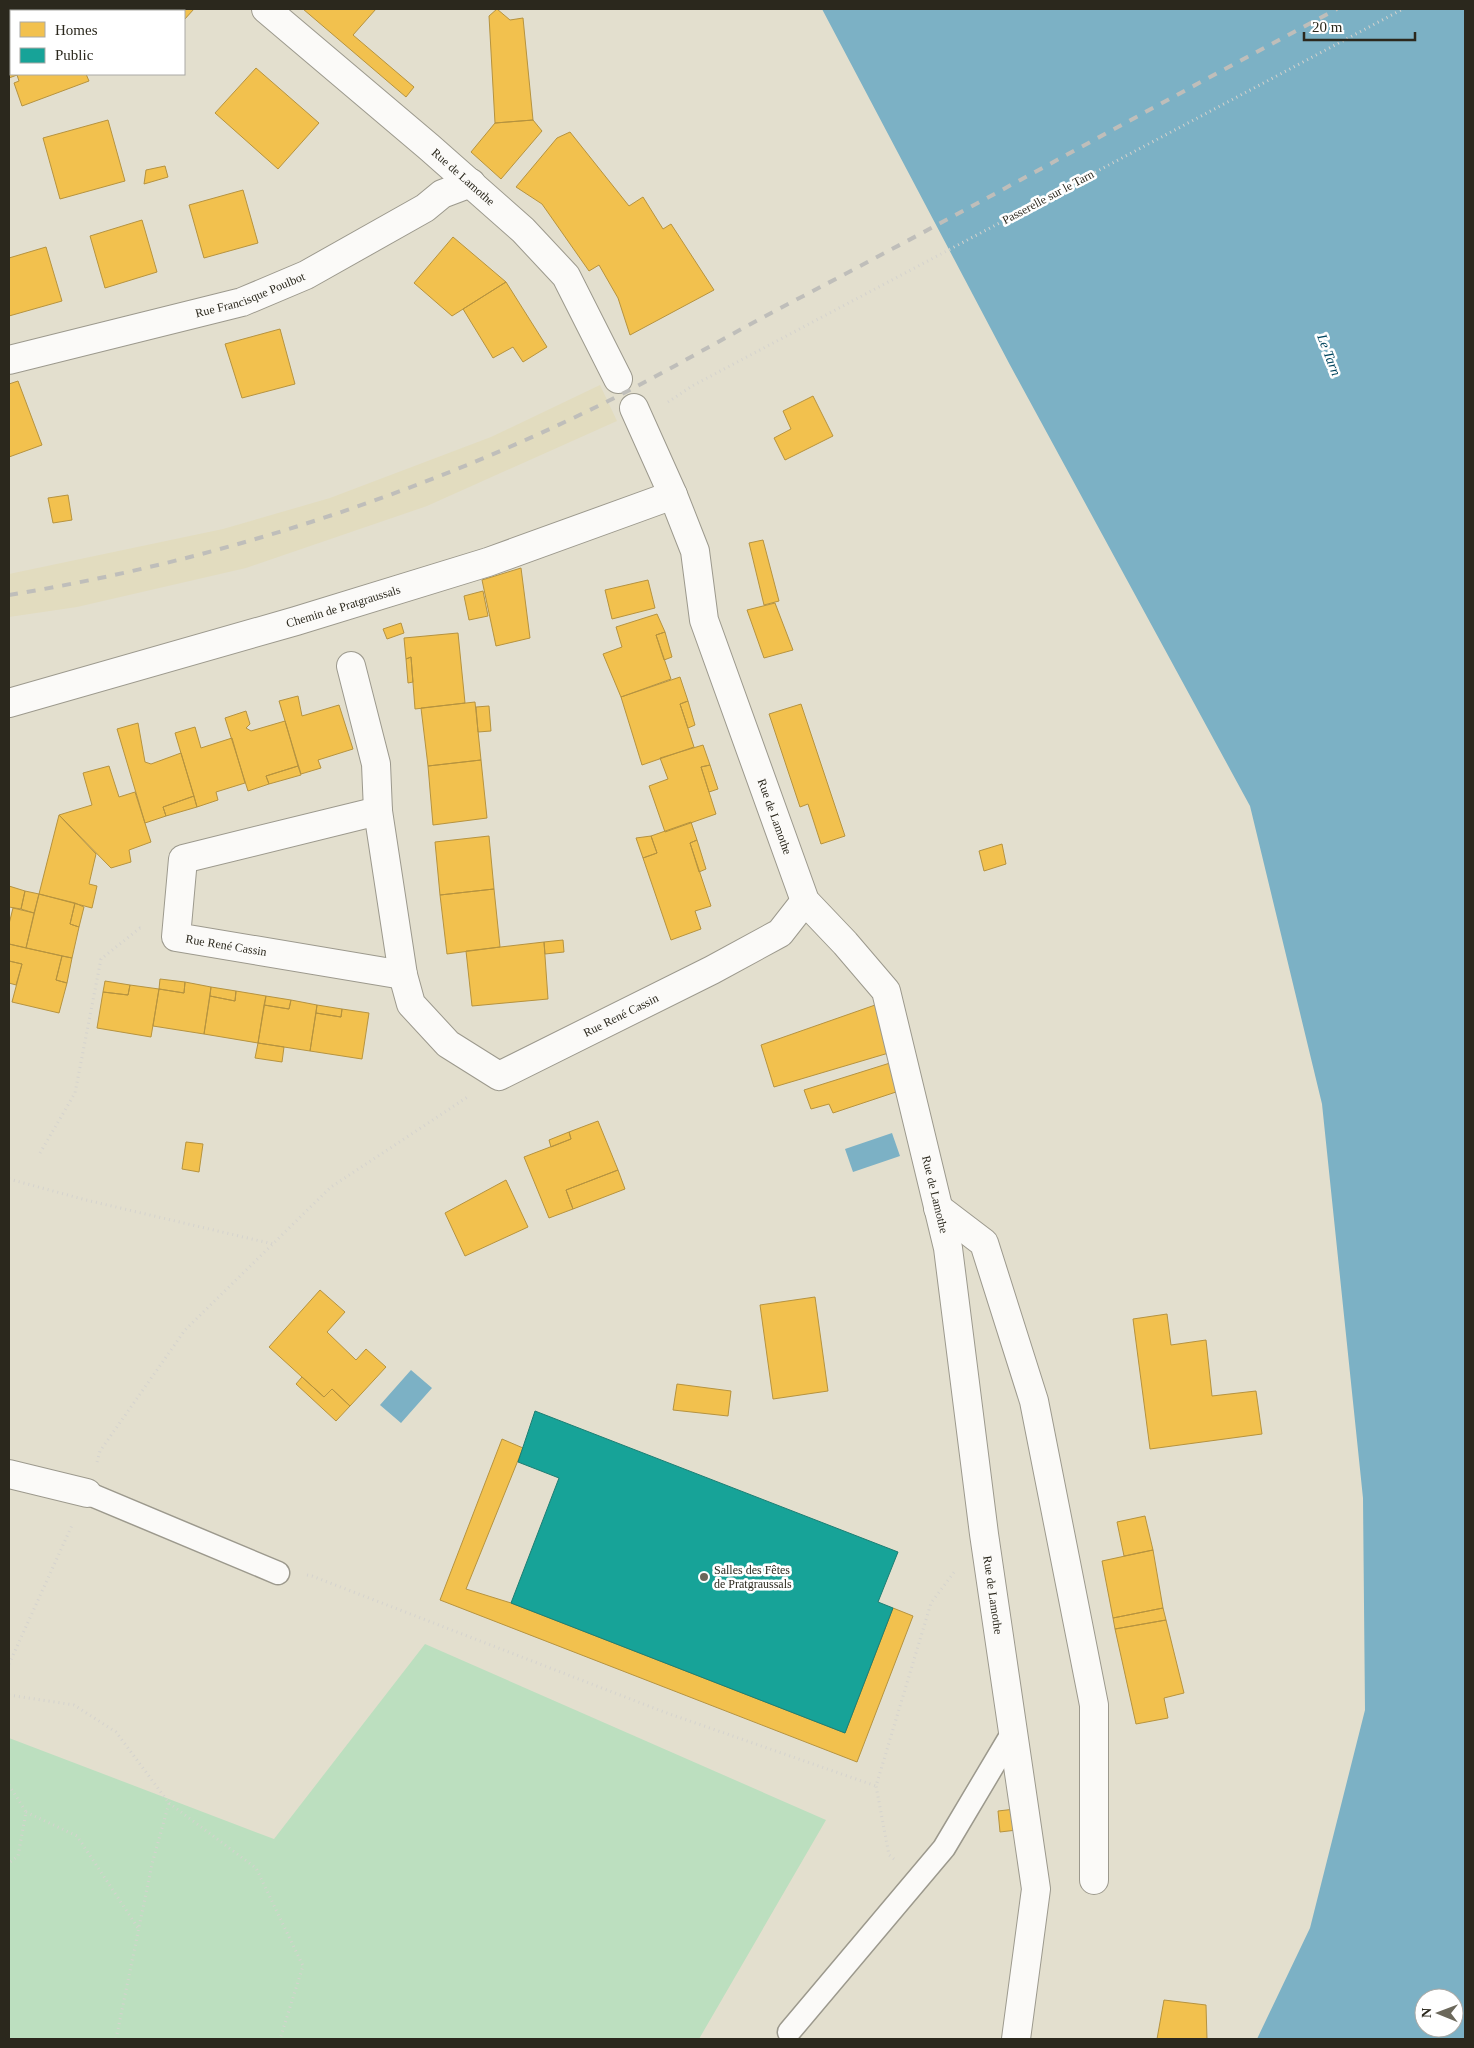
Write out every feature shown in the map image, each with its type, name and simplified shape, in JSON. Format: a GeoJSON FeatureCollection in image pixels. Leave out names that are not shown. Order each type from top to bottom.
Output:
{"type":"FeatureCollection","features":[{"type":"Feature","properties":{"kind":"street","name":"Rue de Lamothe"},"geometry":{"type":"LineString","coordinates":[[266,9],[523,230],[566,276],[618,379]]}},
{"type":"Feature","properties":{"kind":"street","name":"Rue Francisque Poulbot"},"geometry":{"type":"LineString","coordinates":[[9,360],[242,302],[306,275],[425,208],[442,194],[471,184]]}},
{"type":"Feature","properties":{"kind":"street","name":"Rue de Lamothe"},"geometry":{"type":"LineString","coordinates":[[634,408],[673,495],[694,552],[704,620],[806,901],[886,991],[948,1248],[984,1534],[1036,1889],[1016,2039]]}},
{"type":"Feature","properties":{"kind":"street","name":"Chemin de Pratgraussals"},"geometry":{"type":"LineString","coordinates":[[9,702],[296,621],[488,562],[673,495]]}},
{"type":"Feature","properties":{"kind":"street"},"geometry":{"type":"LineString","coordinates":[[351,666],[376,764],[378,811],[403,976],[411,1004],[448,1044],[499,1076]]}},
{"type":"Feature","properties":{"kind":"street","name":"Rue René Cassin"},"geometry":{"type":"LineString","coordinates":[[378,811],[183,860],[176,937],[403,976]]}},
{"type":"Feature","properties":{"kind":"street","name":"Rue René Cassin"},"geometry":{"type":"LineString","coordinates":[[499,1076],[712,970],[780,933],[806,901]]}},
{"type":"Feature","properties":{"kind":"street"},"geometry":{"type":"LineString","coordinates":[[938,1208],[984,1243],[1034,1401],[1094,1705],[1094,1880]]}},
{"type":"Feature","properties":{"kind":"street"},"geometry":{"type":"LineString","coordinates":[[9,1474],[87,1492]]}},
{"type":"Feature","properties":{"kind":"lane"},"geometry":{"type":"LineString","coordinates":[[87,1492],[278,1573]]}},
{"type":"Feature","properties":{"kind":"lane"},"geometry":{"type":"LineString","coordinates":[[789,2032],[944,1848],[1013,1732]]}},
{"type":"Feature","properties":{"kind":"path","name":"Passerelle sur le Tarn"},"geometry":{"type":"LineString","coordinates":[[692,386],[1403,9]]}},
{"type":"Feature","properties":{"kind":"path"},"geometry":{"type":"LineString","coordinates":[[40,1152],[75,1093],[101,959],[140,928],[176,937]]}},
{"type":"Feature","properties":{"kind":"path"},"geometry":{"type":"LineString","coordinates":[[9,1664],[87,1492],[100,1451],[185,1330],[330,1187],[499,1076]]}},
{"type":"Feature","properties":{"kind":"path"},"geometry":{"type":"LineString","coordinates":[[9,1179],[86,1200],[274,1244]]}},
{"type":"Feature","properties":{"kind":"path"},"geometry":{"type":"LineString","coordinates":[[278,1573],[312,1576],[664,1712],[876,1786]]}},
{"type":"Feature","properties":{"kind":"path"},"geometry":{"type":"LineString","coordinates":[[917,1880],[889,1855],[876,1786],[930,1602]]}},
{"type":"Feature","properties":{"kind":"path"},"geometry":{"type":"LineString","coordinates":[[9,1694],[74,1705],[116,1732],[169,1803],[256,1868],[303,1966],[280,2039]]}},
{"type":"Feature","properties":{"kind":"path"},"geometry":{"type":"LineString","coordinates":[[9,1785],[26,1812],[76,1836],[138,1929]]}},
{"type":"Feature","properties":{"kind":"path"},"geometry":{"type":"LineString","coordinates":[[116,2039],[152,1864],[169,1803]]}},
{"type":"Feature","properties":{"kind":"path"},"geometry":{"type":"LineString","coordinates":[[9,1863],[18,1856],[26,1812]]}},
{"type":"Feature","properties":{"kind":"shaded area"},"geometry":{"type":"Polygon","coordinates":[[[600,385],[617,421],[427,506],[246,568],[77,607],[9,617],[9,574],[223,529],[330,498],[491,437],[600,385]]]}},
{"type":"Feature","properties":{"kind":"green space"},"geometry":{"type":"Polygon","coordinates":[[[425,1644],[826,1820],[699,2039],[9,2039],[9,1738],[274,1839],[425,1644]]]}},
{"type":"Feature","properties":{"kind":"water","name":"Le Tarn"},"geometry":{"type":"Polygon","coordinates":[[[822,9],[1465,9],[1465,2039],[1257,2039],[1310,1928],[1365,1710],[1363,1498],[1322,1104],[1250,806],[1010,365],[822,9]]]}},
{"type":"Feature","properties":{"kind":"water"},"geometry":{"type":"Polygon","coordinates":[[[892,1133],[900,1156],[853,1172],[845,1149],[892,1133]]]}},
{"type":"Feature","properties":{"kind":"water"},"geometry":{"type":"Polygon","coordinates":[[[411,1370],[432,1388],[401,1423],[380,1405],[411,1370]]]}},
{"type":"Feature","properties":{"kind":"building: Homes"},"geometry":{"type":"Polygon","coordinates":[[[162,9],[194,9],[185,19],[185,10],[162,9]]]}},
{"type":"Feature","properties":{"kind":"building: Homes"},"geometry":{"type":"Polygon","coordinates":[[[303,9],[376,9],[353,35],[414,87],[406,97],[303,9]]]}},
{"type":"Feature","properties":{"kind":"building: Homes"},"geometry":{"type":"Polygon","coordinates":[[[497,9],[510,20],[523,18],[533,120],[495,123],[489,16],[497,9]]]}},
{"type":"Feature","properties":{"kind":"building: Homes"},"geometry":{"type":"Polygon","coordinates":[[[10,22],[10,53],[9,49],[10,22]]]}},
{"type":"Feature","properties":{"kind":"building: Homes"},"geometry":{"type":"Polygon","coordinates":[[[9,49],[10,75],[17,75],[9,78],[9,49]]]}},
{"type":"Feature","properties":{"kind":"building: Homes"},"geometry":{"type":"Polygon","coordinates":[[[256,68],[319,123],[278,169],[215,113],[256,68]]]}},
{"type":"Feature","properties":{"kind":"building: Homes"},"geometry":{"type":"Polygon","coordinates":[[[17,75],[86,75],[89,81],[22,106],[14,83],[19,81],[17,75]]]}},
{"type":"Feature","properties":{"kind":"building: Homes"},"geometry":{"type":"Polygon","coordinates":[[[108,120],[125,181],[60,199],[43,138],[108,120]]]}},
{"type":"Feature","properties":{"kind":"building: Homes"},"geometry":{"type":"Polygon","coordinates":[[[533,120],[542,131],[501,179],[471,152],[495,123],[533,120]]]}},
{"type":"Feature","properties":{"kind":"building: Homes"},"geometry":{"type":"Polygon","coordinates":[[[570,132],[629,206],[643,197],[663,229],[671,224],[714,290],[630,335],[618,298],[599,265],[589,271],[542,204],[516,187],[557,138],[570,132]]]}},
{"type":"Feature","properties":{"kind":"building: Homes"},"geometry":{"type":"Polygon","coordinates":[[[165,166],[168,177],[144,184],[146,170],[165,166]]]}},
{"type":"Feature","properties":{"kind":"building: Homes"},"geometry":{"type":"Polygon","coordinates":[[[243,190],[258,243],[204,258],[189,205],[243,190]]]}},
{"type":"Feature","properties":{"kind":"building: Homes"},"geometry":{"type":"Polygon","coordinates":[[[142,220],[157,272],[105,288],[90,236],[142,220]]]}},
{"type":"Feature","properties":{"kind":"building: Homes"},"geometry":{"type":"Polygon","coordinates":[[[453,237],[506,282],[452,316],[414,283],[453,237]]]}},
{"type":"Feature","properties":{"kind":"building: Homes"},"geometry":{"type":"Polygon","coordinates":[[[46,247],[62,301],[9,316],[9,258],[46,247]]]}},
{"type":"Feature","properties":{"kind":"building: Homes"},"geometry":{"type":"Polygon","coordinates":[[[506,282],[547,347],[523,362],[513,347],[493,358],[463,309],[506,282]]]}},
{"type":"Feature","properties":{"kind":"building: Homes"},"geometry":{"type":"Polygon","coordinates":[[[280,329],[295,384],[242,398],[225,344],[280,329]]]}},
{"type":"Feature","properties":{"kind":"building: Homes"},"geometry":{"type":"Polygon","coordinates":[[[18,381],[42,445],[9,457],[9,384],[18,381]]]}},
{"type":"Feature","properties":{"kind":"building: Homes"},"geometry":{"type":"Polygon","coordinates":[[[813,396],[833,436],[785,460],[774,438],[791,429],[783,411],[813,396]]]}},
{"type":"Feature","properties":{"kind":"building: Homes"},"geometry":{"type":"Polygon","coordinates":[[[68,495],[72,520],[53,523],[48,498],[68,495]]]}},
{"type":"Feature","properties":{"kind":"building: Homes"},"geometry":{"type":"Polygon","coordinates":[[[763,540],[779,601],[764,605],[749,543],[763,540]]]}},
{"type":"Feature","properties":{"kind":"building: Homes"},"geometry":{"type":"Polygon","coordinates":[[[521,568],[530,638],[496,646],[482,580],[521,568]]]}},
{"type":"Feature","properties":{"kind":"building: Homes"},"geometry":{"type":"Polygon","coordinates":[[[648,580],[655,608],[612,619],[605,590],[648,580]]]}},
{"type":"Feature","properties":{"kind":"building: Homes"},"geometry":{"type":"Polygon","coordinates":[[[483,591],[488,616],[469,620],[464,596],[483,591]]]}},
{"type":"Feature","properties":{"kind":"building: Homes"},"geometry":{"type":"Polygon","coordinates":[[[775,603],[793,650],[764,658],[747,610],[775,603]]]}},
{"type":"Feature","properties":{"kind":"building: Homes"},"geometry":{"type":"Polygon","coordinates":[[[657,614],[665,632],[656,635],[671,679],[621,697],[603,654],[622,647],[616,627],[657,614]]]}},
{"type":"Feature","properties":{"kind":"building: Homes"},"geometry":{"type":"Polygon","coordinates":[[[401,623],[404,633],[387,639],[383,629],[401,623]]]}},
{"type":"Feature","properties":{"kind":"building: Homes"},"geometry":{"type":"Polygon","coordinates":[[[665,632],[672,657],[664,660],[656,635],[665,632]]]}},
{"type":"Feature","properties":{"kind":"building: Homes"},"geometry":{"type":"Polygon","coordinates":[[[458,633],[465,703],[415,709],[411,657],[406,659],[404,638],[458,633]]]}},
{"type":"Feature","properties":{"kind":"building: Homes"},"geometry":{"type":"Polygon","coordinates":[[[411,657],[413,682],[408,683],[406,659],[411,657]]]}},
{"type":"Feature","properties":{"kind":"building: Homes"},"geometry":{"type":"Polygon","coordinates":[[[680,677],[688,701],[680,704],[694,747],[642,765],[621,697],[680,677]]]}},
{"type":"Feature","properties":{"kind":"building: Homes"},"geometry":{"type":"Polygon","coordinates":[[[298,696],[302,716],[339,705],[353,749],[318,760],[321,768],[301,774],[279,701],[298,696]]]}},
{"type":"Feature","properties":{"kind":"building: Homes"},"geometry":{"type":"Polygon","coordinates":[[[688,701],[695,725],[688,728],[680,704],[688,701]]]}},
{"type":"Feature","properties":{"kind":"building: Homes"},"geometry":{"type":"Polygon","coordinates":[[[475,702],[481,760],[428,766],[421,708],[475,702]]]}},
{"type":"Feature","properties":{"kind":"building: Homes"},"geometry":{"type":"Polygon","coordinates":[[[801,704],[845,836],[821,844],[808,804],[800,807],[769,714],[801,704]]]}},
{"type":"Feature","properties":{"kind":"building: Homes"},"geometry":{"type":"Polygon","coordinates":[[[489,706],[491,731],[478,732],[476,707],[489,706]]]}},
{"type":"Feature","properties":{"kind":"building: Homes"},"geometry":{"type":"Polygon","coordinates":[[[246,711],[250,724],[246,728],[251,731],[285,721],[298,766],[266,776],[269,784],[248,791],[225,718],[246,711]]]}},
{"type":"Feature","properties":{"kind":"building: Homes"},"geometry":{"type":"Polygon","coordinates":[[[138,723],[145,762],[151,764],[181,753],[194,796],[163,807],[166,816],[145,823],[117,729],[138,723]]]}},
{"type":"Feature","properties":{"kind":"building: Homes"},"geometry":{"type":"Polygon","coordinates":[[[195,727],[201,748],[232,738],[245,783],[216,792],[218,800],[197,807],[175,733],[195,727]]]}},
{"type":"Feature","properties":{"kind":"building: Homes"},"geometry":{"type":"Polygon","coordinates":[[[703,745],[710,765],[701,767],[716,814],[665,832],[649,786],[668,779],[660,758],[703,745]]]}},
{"type":"Feature","properties":{"kind":"building: Homes"},"geometry":{"type":"Polygon","coordinates":[[[481,760],[487,818],[433,825],[428,766],[481,760]]]}},
{"type":"Feature","properties":{"kind":"building: Homes"},"geometry":{"type":"Polygon","coordinates":[[[710,765],[718,789],[709,792],[701,767],[710,765]]]}},
{"type":"Feature","properties":{"kind":"building: Homes"},"geometry":{"type":"Polygon","coordinates":[[[109,766],[119,797],[135,792],[151,842],[129,850],[131,862],[111,868],[59,815],[92,805],[83,773],[109,766]]]}},
{"type":"Feature","properties":{"kind":"building: Homes"},"geometry":{"type":"Polygon","coordinates":[[[298,766],[301,775],[269,784],[266,776],[298,766]]]}},
{"type":"Feature","properties":{"kind":"building: Homes"},"geometry":{"type":"Polygon","coordinates":[[[194,796],[197,807],[166,816],[163,807],[194,796]]]}},
{"type":"Feature","properties":{"kind":"building: Homes"},"geometry":{"type":"Polygon","coordinates":[[[59,815],[96,854],[89,884],[97,886],[92,908],[39,894],[59,815]]]}},
{"type":"Feature","properties":{"kind":"building: Homes"},"geometry":{"type":"Polygon","coordinates":[[[691,822],[697,840],[690,843],[711,906],[695,911],[701,929],[671,940],[643,858],[657,853],[651,836],[691,822]]]}},
{"type":"Feature","properties":{"kind":"building: Homes"},"geometry":{"type":"Polygon","coordinates":[[[489,836],[494,889],[440,895],[435,842],[489,836]]]}},
{"type":"Feature","properties":{"kind":"building: Homes"},"geometry":{"type":"Polygon","coordinates":[[[651,836],[657,853],[643,858],[636,838],[651,836]]]}},
{"type":"Feature","properties":{"kind":"building: Homes"},"geometry":{"type":"Polygon","coordinates":[[[697,840],[706,869],[699,872],[690,843],[697,840]]]}},
{"type":"Feature","properties":{"kind":"building: Homes"},"geometry":{"type":"Polygon","coordinates":[[[1002,844],[1006,864],[984,871],[979,851],[1002,844]]]}},
{"type":"Feature","properties":{"kind":"building: Homes"},"geometry":{"type":"Polygon","coordinates":[[[9,886],[25,891],[21,909],[9,907],[9,886]]]}},
{"type":"Feature","properties":{"kind":"building: Homes"},"geometry":{"type":"Polygon","coordinates":[[[494,889],[500,947],[447,954],[440,895],[494,889]]]}},
{"type":"Feature","properties":{"kind":"building: Homes"},"geometry":{"type":"Polygon","coordinates":[[[25,891],[39,894],[34,913],[21,909],[25,891]]]}},
{"type":"Feature","properties":{"kind":"building: Homes"},"geometry":{"type":"Polygon","coordinates":[[[39,894],[75,903],[70,924],[79,927],[72,958],[26,948],[39,894]]]}},
{"type":"Feature","properties":{"kind":"building: Homes"},"geometry":{"type":"Polygon","coordinates":[[[75,903],[84,907],[79,927],[70,924],[75,903]]]}},
{"type":"Feature","properties":{"kind":"building: Homes"},"geometry":{"type":"Polygon","coordinates":[[[13,908],[34,913],[26,948],[9,944],[9,924],[13,908]]]}},
{"type":"Feature","properties":{"kind":"building: Homes"},"geometry":{"type":"Polygon","coordinates":[[[563,940],[564,952],[545,954],[544,942],[563,940]]]}},
{"type":"Feature","properties":{"kind":"building: Homes"},"geometry":{"type":"Polygon","coordinates":[[[544,942],[548,999],[472,1006],[466,951],[544,942]]]}},
{"type":"Feature","properties":{"kind":"building: Homes"},"geometry":{"type":"Polygon","coordinates":[[[9,944],[62,956],[56,980],[67,983],[59,1013],[12,1002],[22,964],[9,961],[9,944]]]}},
{"type":"Feature","properties":{"kind":"building: Homes"},"geometry":{"type":"Polygon","coordinates":[[[62,956],[72,958],[67,983],[56,980],[62,956]]]}},
{"type":"Feature","properties":{"kind":"building: Homes"},"geometry":{"type":"Polygon","coordinates":[[[9,961],[22,964],[16,985],[9,983],[9,961]]]}},
{"type":"Feature","properties":{"kind":"building: Homes"},"geometry":{"type":"Polygon","coordinates":[[[160,979],[185,982],[184,993],[159,989],[160,979]]]}},
{"type":"Feature","properties":{"kind":"building: Homes"},"geometry":{"type":"Polygon","coordinates":[[[105,981],[130,985],[128,995],[103,992],[105,981]]]}},
{"type":"Feature","properties":{"kind":"building: Homes"},"geometry":{"type":"Polygon","coordinates":[[[185,982],[211,987],[204,1034],[153,1026],[159,989],[184,993],[185,982]]]}},
{"type":"Feature","properties":{"kind":"building: Homes"},"geometry":{"type":"Polygon","coordinates":[[[130,985],[159,989],[151,1037],[97,1028],[103,992],[128,995],[130,985]]]}},
{"type":"Feature","properties":{"kind":"building: Homes"},"geometry":{"type":"Polygon","coordinates":[[[211,987],[236,991],[235,1001],[210,996],[211,987]]]}},
{"type":"Feature","properties":{"kind":"building: Homes"},"geometry":{"type":"Polygon","coordinates":[[[236,991],[266,996],[258,1043],[204,1034],[210,996],[235,1001],[236,991]]]}},
{"type":"Feature","properties":{"kind":"building: Homes"},"geometry":{"type":"Polygon","coordinates":[[[266,996],[291,1000],[289,1009],[264,1005],[266,996]]]}},
{"type":"Feature","properties":{"kind":"building: Homes"},"geometry":{"type":"Polygon","coordinates":[[[291,1000],[317,1005],[310,1051],[258,1043],[264,1005],[289,1009],[291,1000]]]}},
{"type":"Feature","properties":{"kind":"building: Homes"},"geometry":{"type":"Polygon","coordinates":[[[878,1004],[892,1052],[774,1087],[761,1045],[878,1004]]]}},
{"type":"Feature","properties":{"kind":"building: Homes"},"geometry":{"type":"Polygon","coordinates":[[[317,1005],[342,1009],[341,1017],[316,1013],[317,1005]]]}},
{"type":"Feature","properties":{"kind":"building: Homes"},"geometry":{"type":"Polygon","coordinates":[[[342,1009],[369,1013],[362,1059],[310,1051],[316,1013],[341,1017],[342,1009]]]}},
{"type":"Feature","properties":{"kind":"building: Homes"},"geometry":{"type":"Polygon","coordinates":[[[258,1043],[284,1047],[282,1062],[255,1058],[258,1043]]]}},
{"type":"Feature","properties":{"kind":"building: Homes"},"geometry":{"type":"Polygon","coordinates":[[[890,1063],[899,1091],[833,1113],[829,1104],[811,1109],[804,1090],[890,1063]]]}},
{"type":"Feature","properties":{"kind":"building: Homes"},"geometry":{"type":"Polygon","coordinates":[[[598,1121],[618,1170],[566,1190],[573,1209],[549,1218],[524,1157],[571,1139],[569,1132],[598,1121]]]}},
{"type":"Feature","properties":{"kind":"building: Homes"},"geometry":{"type":"Polygon","coordinates":[[[569,1132],[571,1139],[551,1147],[549,1140],[569,1132]]]}},
{"type":"Feature","properties":{"kind":"building: Homes"},"geometry":{"type":"Polygon","coordinates":[[[186,1142],[203,1144],[199,1172],[182,1169],[186,1142]]]}},
{"type":"Feature","properties":{"kind":"building: Homes"},"geometry":{"type":"Polygon","coordinates":[[[618,1170],[625,1189],[573,1209],[566,1190],[618,1170]]]}},
{"type":"Feature","properties":{"kind":"building: Homes"},"geometry":{"type":"Polygon","coordinates":[[[506,1180],[528,1227],[465,1256],[445,1213],[506,1180]]]}},
{"type":"Feature","properties":{"kind":"building: Homes"},"geometry":{"type":"Polygon","coordinates":[[[320,1290],[345,1312],[327,1332],[356,1360],[366,1349],[386,1367],[350,1406],[332,1389],[324,1397],[269,1347],[320,1290]]]}},
{"type":"Feature","properties":{"kind":"building: Homes"},"geometry":{"type":"Polygon","coordinates":[[[815,1297],[828,1391],[773,1399],[760,1305],[815,1297]]]}},
{"type":"Feature","properties":{"kind":"building: Homes"},"geometry":{"type":"Polygon","coordinates":[[[1167,1314],[1171,1345],[1206,1340],[1212,1396],[1256,1391],[1262,1434],[1150,1449],[1133,1319],[1167,1314]]]}},
{"type":"Feature","properties":{"kind":"building: Homes"},"geometry":{"type":"Polygon","coordinates":[[[302,1377],[324,1397],[332,1389],[350,1406],[336,1421],[296,1384],[302,1377]]]}},
{"type":"Feature","properties":{"kind":"building: Homes"},"geometry":{"type":"Polygon","coordinates":[[[677,1384],[731,1391],[728,1416],[673,1410],[677,1384]]]}},
{"type":"Feature","properties":{"kind":"building: Homes"},"geometry":{"type":"Polygon","coordinates":[[[502,1439],[523,1448],[466,1589],[511,1603],[845,1733],[893,1608],[913,1616],[857,1762],[440,1600],[502,1439]]]}},
{"type":"Feature","properties":{"kind":"building: Homes"},"geometry":{"type":"Polygon","coordinates":[[[1145,1516],[1153,1550],[1124,1556],[1117,1522],[1145,1516]]]}},
{"type":"Feature","properties":{"kind":"building: Homes"},"geometry":{"type":"Polygon","coordinates":[[[1153,1550],[1163,1608],[1113,1618],[1102,1561],[1153,1550]]]}},
{"type":"Feature","properties":{"kind":"building: Homes"},"geometry":{"type":"Polygon","coordinates":[[[1163,1608],[1166,1620],[1115,1629],[1113,1618],[1163,1608]]]}},
{"type":"Feature","properties":{"kind":"building: Homes"},"geometry":{"type":"Polygon","coordinates":[[[1166,1620],[1184,1693],[1164,1698],[1168,1718],[1136,1724],[1115,1629],[1166,1620]]]}},
{"type":"Feature","properties":{"kind":"building: Homes"},"geometry":{"type":"Polygon","coordinates":[[[1015,1809],[1017,1830],[1000,1832],[998,1811],[1015,1809]]]}},
{"type":"Feature","properties":{"kind":"building: Homes"},"geometry":{"type":"Polygon","coordinates":[[[1164,2000],[1206,2005],[1207,2039],[1157,2039],[1164,2000]]]}},
{"type":"Feature","properties":{"kind":"building: Public","name":"Salles des Fêtes de Pratgraussals"},"geometry":{"type":"Polygon","coordinates":[[[535,1411],[898,1552],[878,1602],[893,1608],[845,1733],[511,1603],[559,1478],[518,1462],[535,1411]]]}},
{"type":"Feature","properties":{"kind":"railway"},"geometry":{"type":"LineString","coordinates":[[9,595],[160,565],[308,523],[453,471],[524,441],[643,383],[1337,9]]}},
{"type":"Feature","properties":{"kind":"place","name":"Salles des Fêtes de Pratgraussals"},"geometry":{"type":"Point","coordinates":[704,1577]}}]}
